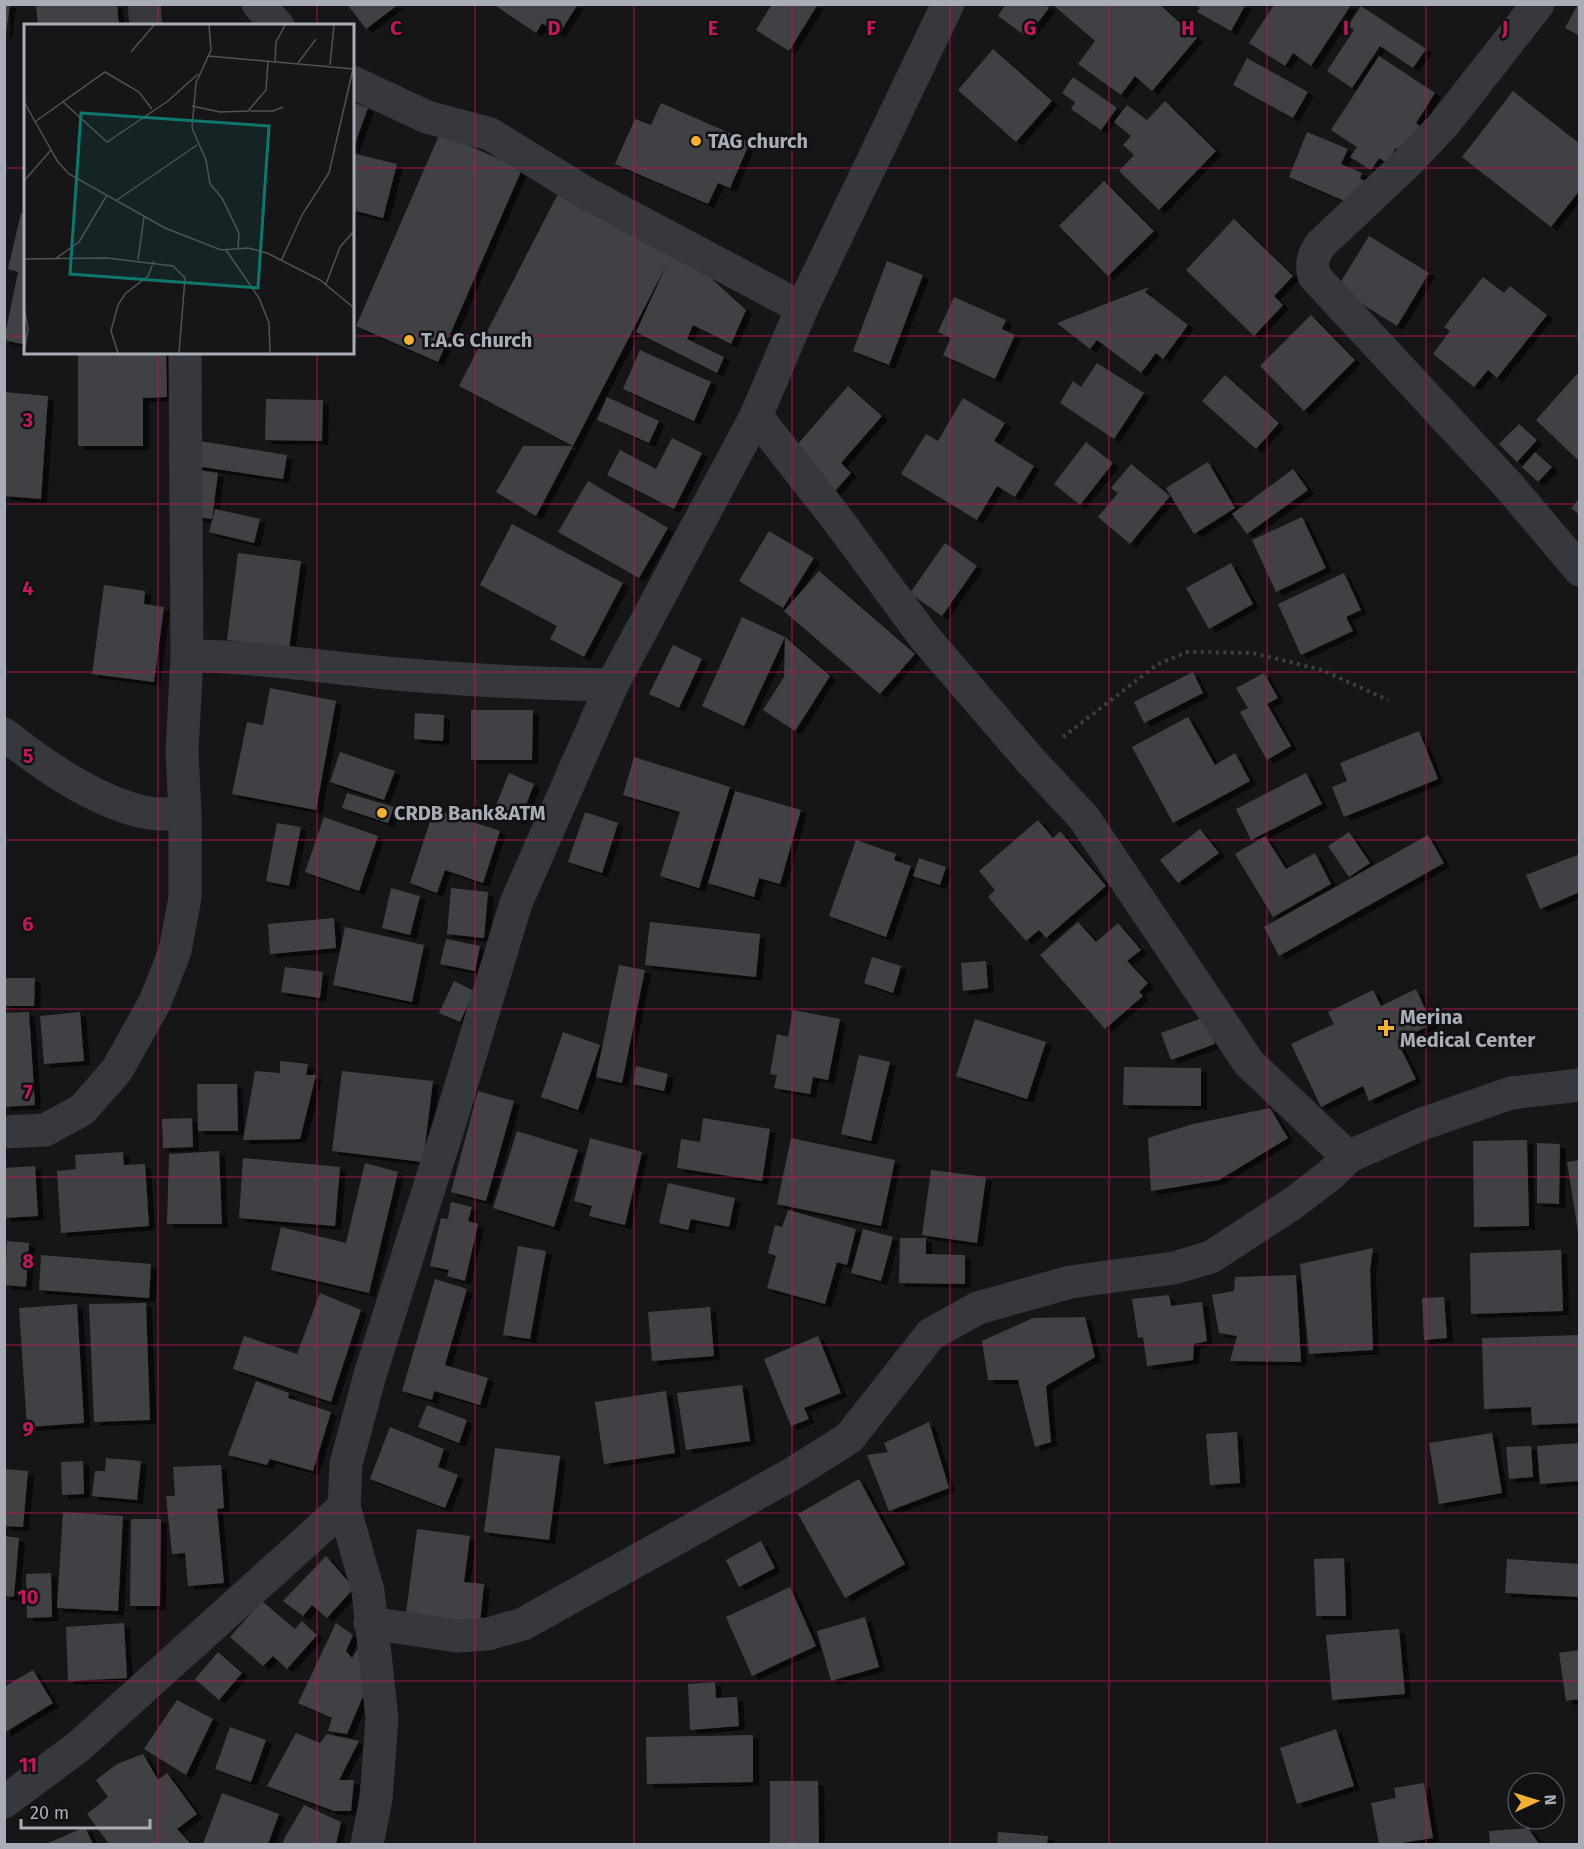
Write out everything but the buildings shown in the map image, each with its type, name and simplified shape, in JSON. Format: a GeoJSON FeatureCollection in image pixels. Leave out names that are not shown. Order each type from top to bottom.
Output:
{"type":"FeatureCollection","features":[{"type":"Feature","properties":{"kind":"street"},"geometry":{"type":"LineString","coordinates":[[144,4],[146,24]]}},
{"type":"Feature","properties":{"kind":"street"},"geometry":{"type":"LineString","coordinates":[[258,4],[276,24]]}},
{"type":"Feature","properties":{"kind":"street"},"geometry":{"type":"LineString","coordinates":[[367,1845],[376,1799],[382,1718],[368,1591],[344,1507],[346,1464],[370,1375],[516,903],[612,685],[756,416],[802,308],[948,4]]}},
{"type":"Feature","properties":{"kind":"street"},"geometry":{"type":"LineString","coordinates":[[1538,4],[1444,124],[1408,162],[1321,244],[1313,257],[1312,266],[1314,276],[1509,486],[1580,570]]}},
{"type":"Feature","properties":{"kind":"street"},"geometry":{"type":"LineString","coordinates":[[354,83],[427,117],[490,134],[584,192],[802,308]]}},
{"type":"Feature","properties":{"kind":"street"},"geometry":{"type":"LineString","coordinates":[[4,1132],[45,1130],[82,1110],[117,1070],[154,1002],[175,951],[185,898],[182,750],[187,656],[185,354]]}},
{"type":"Feature","properties":{"kind":"street"},"geometry":{"type":"LineString","coordinates":[[756,416],[834,515],[925,638],[1030,760],[1084,818],[1249,1063],[1348,1157]]}},
{"type":"Feature","properties":{"kind":"street"},"geometry":{"type":"LineString","coordinates":[[187,656],[220,656],[396,674],[549,684],[612,685]]}},
{"type":"Feature","properties":{"kind":"street"},"geometry":{"type":"LineString","coordinates":[[4,734],[44,765],[105,798],[144,813],[185,814]]}},
{"type":"Feature","properties":{"kind":"street"},"geometry":{"type":"LineString","coordinates":[[370,1623],[457,1636],[488,1634],[523,1624],[792,1474],[849,1438],[931,1334],[978,1308],[1070,1282],[1174,1268],[1211,1257],[1292,1204],[1330,1175],[1348,1157],[1422,1124],[1511,1093],[1580,1085]]}},
{"type":"Feature","properties":{"kind":"street"},"geometry":{"type":"LineString","coordinates":[[4,1802],[78,1747],[344,1507]]}},
{"type":"Feature","properties":{"kind":"path"},"geometry":{"type":"LineString","coordinates":[[1030,760],[1105,707],[1158,664],[1187,652],[1253,653],[1322,670],[1388,700]]}},
{"type":"Feature","properties":{"kind":"place","name":"TAG church"},"geometry":{"type":"Point","coordinates":[696,141]}},
{"type":"Feature","properties":{"kind":"place","name":"T.A.G Church"},"geometry":{"type":"Point","coordinates":[409,340]}},
{"type":"Feature","properties":{"kind":"place","name":"CRDB Bank&ATM"},"geometry":{"type":"Point","coordinates":[382,813]}},
{"type":"Feature","properties":{"kind":"place","name":"Merina Medical Center"},"geometry":{"type":"Point","coordinates":[1386,1028]}}]}
